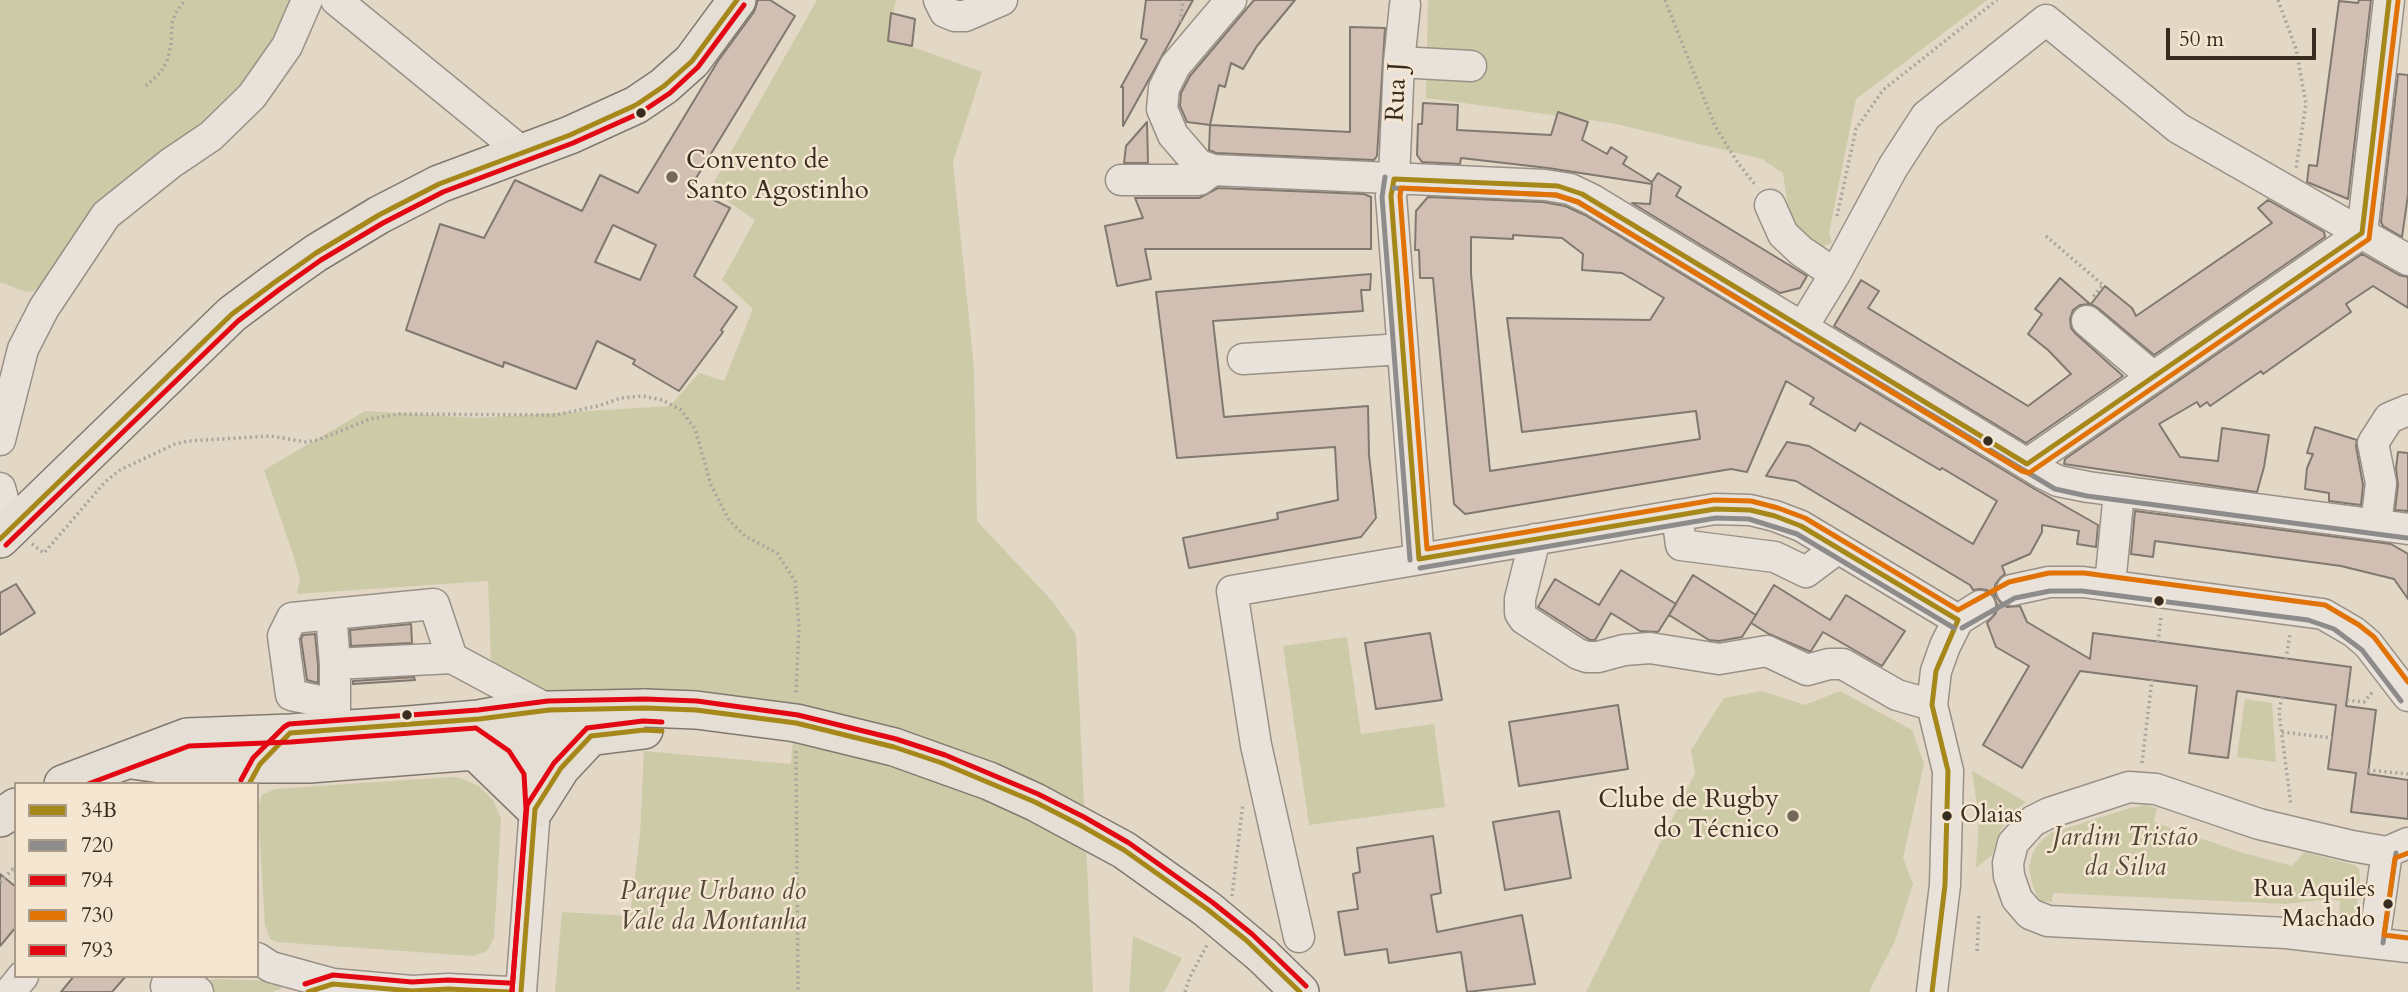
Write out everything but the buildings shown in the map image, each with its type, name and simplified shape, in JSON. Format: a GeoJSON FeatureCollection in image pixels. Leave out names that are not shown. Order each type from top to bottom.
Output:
{"type":"FeatureCollection","features":[{"type":"Feature","properties":{"kind":"main road"},"geometry":{"type":"LineString","coordinates":[[6,534],[232,314],[275,282],[316,253],[379,215],[439,184],[570,135],[618,114],[664,86],[692,61],[737,0]]}},
{"type":"Feature","properties":{"kind":"main road"},"geometry":{"type":"LineString","coordinates":[[127,760],[199,776],[224,764],[255,774],[477,735],[505,714],[549,710],[644,719],[804,748],[888,769],[981,802],[1026,822],[1112,870],[1258,973],[1300,992]]}},
{"type":"Feature","properties":{"kind":"main road"},"geometry":{"type":"LineString","coordinates":[[68,782],[187,737],[290,733],[335,717],[477,735],[515,746],[591,736],[644,719]]}},
{"type":"Feature","properties":{"kind":"main road"},"geometry":{"type":"LineString","coordinates":[[255,774],[290,733]]}},
{"type":"Feature","properties":{"kind":"main road"},"geometry":{"type":"LineString","coordinates":[[477,735],[535,809]]}},
{"type":"Feature","properties":{"kind":"main road"},"geometry":{"type":"LineString","coordinates":[[535,809],[561,768],[591,736]]}},
{"type":"Feature","properties":{"kind":"main road"},"geometry":{"type":"LineString","coordinates":[[515,746],[533,771],[535,809]]}},
{"type":"Feature","properties":{"kind":"street"},"geometry":{"type":"LineString","coordinates":[[0,440],[23,349],[44,308],[106,215],[211,136],[252,96],[287,46],[307,0]]}},
{"type":"Feature","properties":{"kind":"street"},"geometry":{"type":"LineString","coordinates":[[336,0],[522,152]]}},
{"type":"Feature","properties":{"kind":"street"},"geometry":{"type":"LineString","coordinates":[[939,0],[945,12],[965,16],[1002,0]]}},
{"type":"Feature","properties":{"kind":"street"},"geometry":{"type":"LineString","coordinates":[[1231,0],[1175,66],[1164,88],[1162,109],[1172,135],[1199,165],[1213,170],[1545,185],[1570,189],[1593,200],[2027,464],[2067,484],[2408,530]]}},
{"type":"Feature","properties":{"kind":"street"},"geometry":{"type":"LineString","coordinates":[[2027,464],[2362,233],[2389,0]]}},
{"type":"Feature","properties":{"kind":"street","name":"Rua J"},"geometry":{"type":"LineString","coordinates":[[1405,5],[1391,196],[1419,559]]}},
{"type":"Feature","properties":{"kind":"street"},"geometry":{"type":"LineString","coordinates":[[1802,328],[1835,274],[1893,167],[1926,116],[2046,20],[2178,128],[2408,260]]}},
{"type":"Feature","properties":{"kind":"street"},"geometry":{"type":"LineString","coordinates":[[1399,62],[1471,66]]}},
{"type":"Feature","properties":{"kind":"street"},"geometry":{"type":"LineString","coordinates":[[1121,180],[1199,180],[1213,170]]}},
{"type":"Feature","properties":{"kind":"street"},"geometry":{"type":"LineString","coordinates":[[1770,205],[1783,234],[1801,251],[1835,274]]}},
{"type":"Feature","properties":{"kind":"street"},"geometry":{"type":"LineString","coordinates":[[2087,321],[2153,377]]}},
{"type":"Feature","properties":{"kind":"street"},"geometry":{"type":"LineString","coordinates":[[1243,359],[1403,349]]}},
{"type":"Feature","properties":{"kind":"street"},"geometry":{"type":"LineString","coordinates":[[2376,525],[2381,482],[2373,443],[2389,418],[2408,410]]}},
{"type":"Feature","properties":{"kind":"street"},"geometry":{"type":"LineString","coordinates":[[0,488],[6,534]]}},
{"type":"Feature","properties":{"kind":"street"},"geometry":{"type":"LineString","coordinates":[[2110,585],[2119,492]]}},
{"type":"Feature","properties":{"kind":"street"},"geometry":{"type":"LineString","coordinates":[[1299,937],[1256,745],[1232,591],[1715,509],[1750,510],[1801,526],[1838,548],[1969,613],[1945,646],[1936,671],[1932,705],[1948,771],[1945,885],[1934,990]]}},
{"type":"Feature","properties":{"kind":"street"},"geometry":{"type":"LineString","coordinates":[[1677,515],[1681,545],[1775,557],[1807,572],[1838,548]]}},
{"type":"Feature","properties":{"kind":"street"},"geometry":{"type":"LineString","coordinates":[[1535,539],[1520,598],[1520,613],[1524,619],[1578,654],[1598,657],[1624,650],[1650,648],[1719,659],[1767,651],[1807,670],[1829,664],[1843,664],[1897,695],[1932,705]]}},
{"type":"Feature","properties":{"kind":"street"},"geometry":{"type":"LineString","coordinates":[[2012,590],[2049,582],[2083,582],[2323,614],[2354,632],[2368,644],[2408,696]]}},
{"type":"Feature","properties":{"kind":"street"},"geometry":{"type":"LineString","coordinates":[[331,614],[335,717],[292,695],[283,636],[292,618],[331,614],[434,604],[452,658]]}},
{"type":"Feature","properties":{"kind":"street"},"geometry":{"type":"LineString","coordinates":[[335,664],[452,658],[549,710]]}},
{"type":"Feature","properties":{"kind":"street"},"geometry":{"type":"LineString","coordinates":[[2374,942],[2397,848],[2259,824],[2156,789],[2129,787],[2042,815],[2021,831],[2013,843],[2008,863],[2012,887],[2023,908],[2048,921],[2066,924],[2210,928],[2408,946],[2408,939]]}},
{"type":"Feature","properties":{"kind":"street"},"geometry":{"type":"LineString","coordinates":[[521,992],[535,809]]}},
{"type":"Feature","properties":{"kind":"street"},"geometry":{"type":"LineString","coordinates":[[259,959],[321,988],[509,992]]}},
{"type":"Feature","properties":{"kind":"street"},"geometry":{"type":"LineString","coordinates":[[10,992],[21,978]]}},
{"type":"Feature","properties":{"kind":"street"},"geometry":{"type":"LineString","coordinates":[[171,985],[198,992]]}},
{"type":"Feature","properties":{"kind":"path"},"geometry":{"type":"LineString","coordinates":[[146,86],[161,72],[167,61],[172,45],[172,23],[185,0]]}},
{"type":"Feature","properties":{"kind":"path"},"geometry":{"type":"LineString","coordinates":[[1665,0],[1715,126],[1738,163],[1770,205]]}},
{"type":"Feature","properties":{"kind":"path"},"geometry":{"type":"LineString","coordinates":[[1837,226],[1837,214],[1856,129],[1883,90],[1997,0]]}},
{"type":"Feature","properties":{"kind":"path"},"geometry":{"type":"LineString","coordinates":[[2278,0],[2296,48],[2306,104],[2292,193]]}},
{"type":"Feature","properties":{"kind":"path"},"geometry":{"type":"LineString","coordinates":[[2046,236],[2103,285],[2086,305],[2087,321]]}},
{"type":"Feature","properties":{"kind":"path"},"geometry":{"type":"LineString","coordinates":[[6,534],[44,553],[105,482],[120,470],[175,444],[188,441],[271,436],[306,442],[318,440],[370,419],[399,414],[555,415],[621,398],[642,396],[662,400],[681,410],[695,429],[711,485],[729,520],[745,536],[777,553],[795,581],[799,625],[796,699]]}},
{"type":"Feature","properties":{"kind":"path"},"geometry":{"type":"LineString","coordinates":[[2141,786],[2152,680]]}},
{"type":"Feature","properties":{"kind":"path"},"geometry":{"type":"LineString","coordinates":[[2282,697],[2279,712],[2294,832]]}},
{"type":"Feature","properties":{"kind":"path"},"geometry":{"type":"LineString","coordinates":[[2282,732],[2332,738]]}},
{"type":"Feature","properties":{"kind":"path"},"geometry":{"type":"LineString","coordinates":[[796,751],[798,992]]}},
{"type":"Feature","properties":{"kind":"path"},"geometry":{"type":"LineString","coordinates":[[2368,770],[2408,774]]}},
{"type":"Feature","properties":{"kind":"path"},"geometry":{"type":"LineString","coordinates":[[1227,906],[1233,894],[1243,799]]}},
{"type":"Feature","properties":{"kind":"path"},"geometry":{"type":"LineString","coordinates":[[0,882],[14,870]]}},
{"type":"Feature","properties":{"kind":"path"},"geometry":{"type":"LineString","coordinates":[[1978,951],[1979,914]]}},
{"type":"Feature","properties":{"kind":"path"},"geometry":{"type":"LineString","coordinates":[[1185,992],[1209,942]]}},
{"type":"Feature","properties":{"kind":"green space"},"geometry":{"type":"Polygon","coordinates":[[[0,0],[297,0],[261,67],[46,285],[26,292],[0,282],[0,0]]]}},
{"type":"Feature","properties":{"kind":"green space","name":"Parque Urbano do Vale da Montanha"},"geometry":{"type":"Polygon","coordinates":[[[817,0],[896,0],[888,41],[916,48],[982,72],[953,162],[974,368],[977,521],[1053,602],[1076,635],[1093,992],[555,992],[562,912],[630,916],[640,834],[644,751],[791,764],[795,711],[551,693],[491,661],[488,581],[297,594],[300,579],[264,470],[365,411],[477,418],[670,406],[699,373],[724,381],[753,309],[722,280],[755,220],[710,189],[817,0]]]}},
{"type":"Feature","properties":{"kind":"green space"},"geometry":{"type":"Polygon","coordinates":[[[1428,0],[1987,0],[1856,99],[1829,233],[1832,243],[1817,249],[1802,241],[1788,207],[1783,173],[1762,159],[1612,123],[1426,98],[1428,0]]]}},
{"type":"Feature","properties":{"kind":"green space"},"geometry":{"type":"Polygon","coordinates":[[[1347,637],[1361,734],[1434,724],[1445,807],[1309,825],[1283,646],[1347,637]]]}},
{"type":"Feature","properties":{"kind":"green space","name":"Clube de Rugby do Técnico"},"geometry":{"type":"Polygon","coordinates":[[[1762,691],[1805,705],[1840,691],[1912,730],[1924,764],[1903,858],[1913,884],[1895,941],[1869,992],[1586,992],[1695,773],[1691,750],[1724,698],[1762,691]]]}},
{"type":"Feature","properties":{"kind":"green space"},"geometry":{"type":"Polygon","coordinates":[[[2245,699],[2272,703],[2276,762],[2237,757],[2245,699]]]}},
{"type":"Feature","properties":{"kind":"green space"},"geometry":{"type":"Polygon","coordinates":[[[1972,771],[2026,802],[2001,829],[1992,855],[1976,868],[1979,819],[1972,771]]]}},
{"type":"Feature","properties":{"kind":"green space"},"geometry":{"type":"Polygon","coordinates":[[[450,777],[479,786],[493,800],[501,819],[494,938],[487,951],[473,956],[276,942],[270,939],[265,925],[259,805],[262,795],[275,789],[450,777]]]}},
{"type":"Feature","properties":{"kind":"green space","name":"Jardim Tristão da Silva"},"geometry":{"type":"Polygon","coordinates":[[[2146,805],[2157,808],[2154,822],[2240,852],[2292,866],[2304,852],[2355,865],[2359,869],[2360,878],[2355,922],[2339,921],[2340,901],[2328,899],[2286,904],[2053,893],[2052,902],[2039,901],[2029,867],[2033,852],[2040,842],[2051,833],[2146,805]]]}},
{"type":"Feature","properties":{"kind":"green space"},"geometry":{"type":"Polygon","coordinates":[[[1133,936],[1182,958],[1164,992],[1129,992],[1133,936]]]}},
{"type":"Feature","properties":{"kind":"green space"},"geometry":{"type":"Polygon","coordinates":[[[215,979],[282,981],[281,989],[272,992],[212,992],[203,982],[215,979]]]}},
{"type":"Feature","properties":{"kind":"transit line","name":"34B"},"geometry":{"type":"LineString","coordinates":[[0,539],[232,314],[275,282],[316,253],[379,215],[439,184],[570,135],[636,105],[664,86],[692,61],[737,0]]}},
{"type":"Feature","properties":{"kind":"transit line","name":"34B"},"geometry":{"type":"LineString","coordinates":[[1932,992],[1945,885],[1948,771],[1932,705],[1936,671],[1958,620],[1801,526],[1750,510],[1715,509],[1419,559],[1391,196],[1394,179],[1558,186],[1582,194],[2027,464],[2362,233],[2389,0]]}},
{"type":"Feature","properties":{"kind":"transit line","name":"730"},"geometry":{"type":"LineString","coordinates":[[2398,1],[2369,239],[2029,473],[1578,202],[1556,195],[1401,188],[1400,196],[1427,549],[1714,500],[1751,501],[1805,518],[1958,610],[2009,582],[2049,573],[2084,573],[2325,605],[2374,637],[2408,682]]}},
{"type":"Feature","properties":{"kind":"transit line","name":"794"},"geometry":{"type":"LineString","coordinates":[[6,545],[238,321],[280,289],[321,260],[383,223],[443,192],[573,143],[640,113],[670,93],[698,67],[744,5]]}},
{"type":"Feature","properties":{"kind":"transit line","name":"720"},"geometry":{"type":"LineString","coordinates":[[1385,177],[1382,197],[1410,560]]}},
{"type":"Feature","properties":{"kind":"transit line","name":"720"},"geometry":{"type":"LineString","coordinates":[[1394,188],[1556,195],[1578,202],[2055,489],[2087,496],[2407,538]]}},
{"type":"Feature","properties":{"kind":"transit line","name":"720"},"geometry":{"type":"LineString","coordinates":[[1420,568],[1716,518],[1749,519],[1797,534],[1954,628]]}},
{"type":"Feature","properties":{"kind":"transit line","name":"720"},"geometry":{"type":"LineString","coordinates":[[1962,628],[2015,598],[2050,591],[2082,591],[2308,620],[2334,629],[2362,650],[2401,701]]}},
{"type":"Feature","properties":{"kind":"transit line","name":"793"},"geometry":{"type":"LineString","coordinates":[[241,780],[253,758],[289,724],[478,710],[548,701],[645,699],[697,701],[798,715],[896,739],[945,755],[1038,794],[1084,817],[1129,843],[1212,902],[1252,934],[1306,986]]}},
{"type":"Feature","properties":{"kind":"transit line","name":"34B"},"geometry":{"type":"LineString","coordinates":[[250,782],[260,764],[290,733],[479,719],[549,710],[645,708],[696,710],[796,723],[894,747],[942,763],[1035,802],[1080,825],[1124,850],[1207,909],[1246,940],[1300,992]]}},
{"type":"Feature","properties":{"kind":"transit line","name":"793"},"geometry":{"type":"LineString","coordinates":[[512,991],[527,805],[554,763],[587,728],[643,721],[662,722]]}},
{"type":"Feature","properties":{"kind":"transit line","name":"794"},"geometry":{"type":"LineString","coordinates":[[93,782],[189,746],[291,742],[476,728],[509,751],[524,774],[526,809],[512,991]]}},
{"type":"Feature","properties":{"kind":"transit line","name":"34B"},"geometry":{"type":"LineString","coordinates":[[521,992],[535,809],[561,768],[591,736],[644,730],[662,731]]}},
{"type":"Feature","properties":{"kind":"transit line","name":"720"},"geometry":{"type":"LineString","coordinates":[[2383,943],[2396,853]]}},
{"type":"Feature","properties":{"kind":"transit line","name":"730"},"geometry":{"type":"LineString","coordinates":[[2408,853],[2395,858],[2384,935],[2408,938]]}},
{"type":"Feature","properties":{"kind":"transit line","name":"793"},"geometry":{"type":"LineString","coordinates":[[305,984],[333,975],[412,982],[448,980],[509,983]]}},
{"type":"Feature","properties":{"kind":"transit line","name":"34B"},"geometry":{"type":"LineString","coordinates":[[308,992],[333,984],[412,991],[448,989],[509,992]]}},
{"type":"Feature","properties":{"kind":"place","name":"Convento de Santo Agostinho"},"geometry":{"type":"Point","coordinates":[672,177]}},
{"type":"Feature","properties":{"kind":"place","name":"Clube de Rugby do Técnico"},"geometry":{"type":"Point","coordinates":[1793,816]}},
{"type":"Feature","properties":{"kind":"place","name":"Olaias"},"geometry":{"type":"Point","coordinates":[1947,816]}},
{"type":"Feature","properties":{"kind":"place","name":"Rua Aquiles Machado"},"geometry":{"type":"Point","coordinates":[2388,904]}}]}
